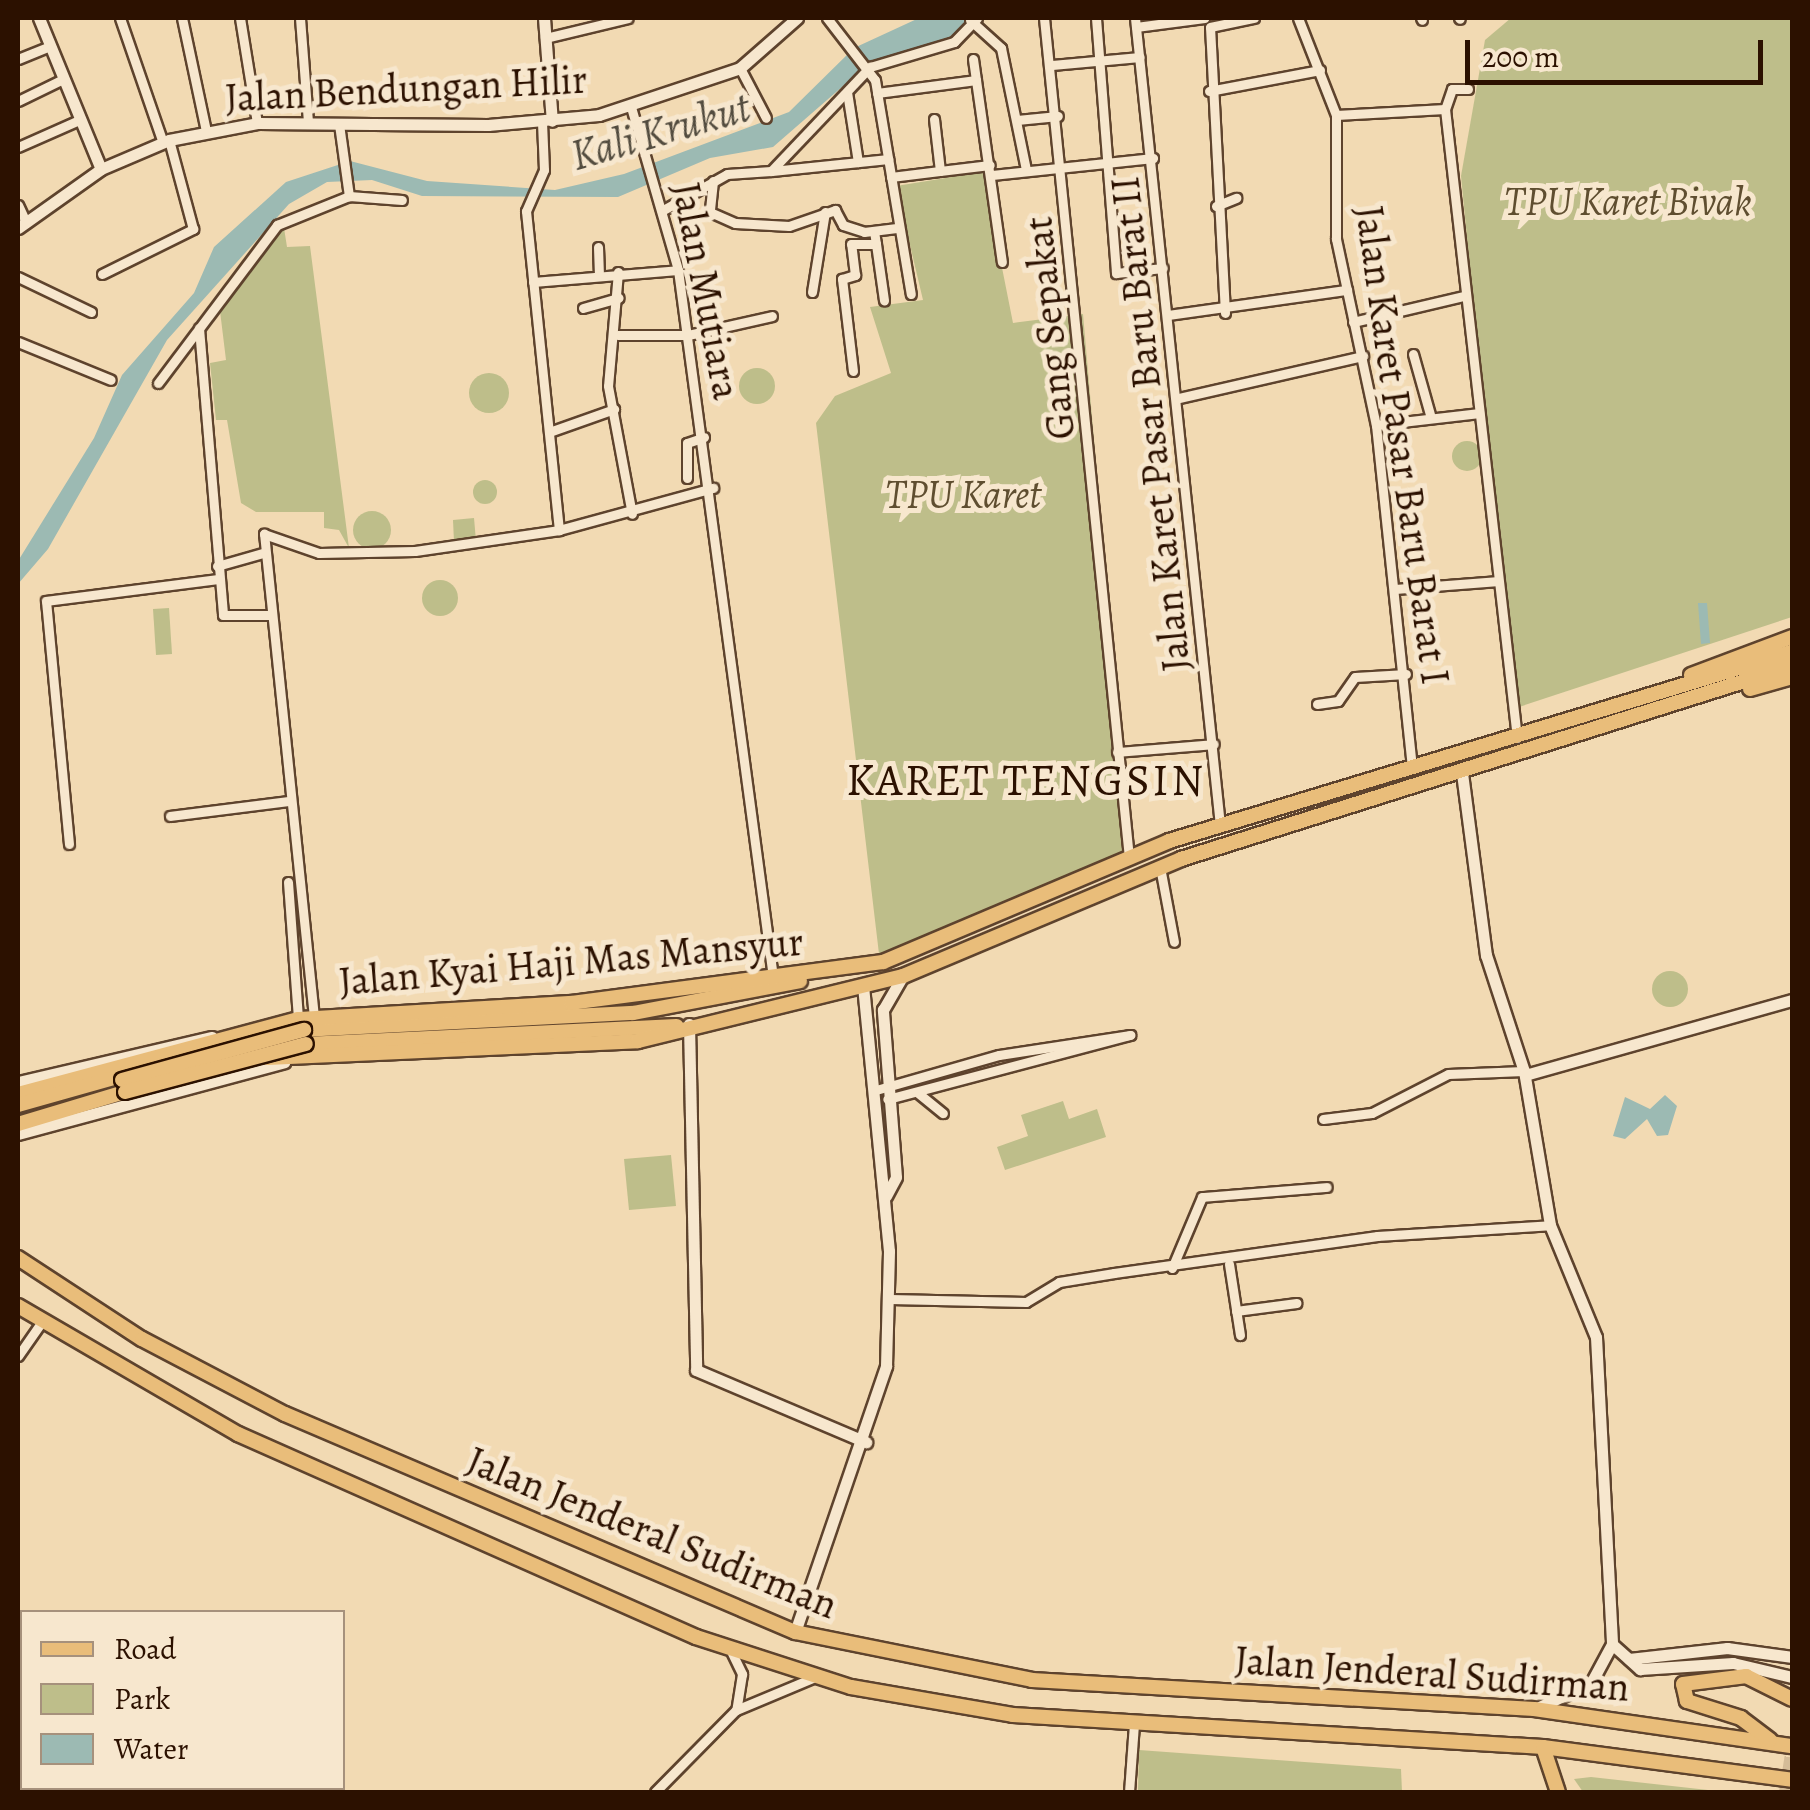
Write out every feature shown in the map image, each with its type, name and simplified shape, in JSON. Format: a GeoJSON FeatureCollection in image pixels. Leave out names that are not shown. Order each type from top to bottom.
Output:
{"type":"FeatureCollection","features":[{"type":"Feature","properties":{"kind":"main road","name":"Jalan Kyai Haji Mas Mansyur"},"geometry":{"type":"LineString","coordinates":[[1631,702],[1792,637]]}},
{"type":"Feature","properties":{"kind":"main road","name":"Jalan Kyai Haji Mas Mansyur"},"geometry":{"type":"LineString","coordinates":[[1677,706],[1792,652]]}},
{"type":"Feature","properties":{"kind":"main road","name":"Jalan Kyai Haji Mas Mansyur"},"geometry":{"type":"LineString","coordinates":[[212,1037],[306,1018],[571,1003],[773,976],[835,973],[957,937],[1129,857],[1220,825],[1631,702],[1792,666]]}},
{"type":"Feature","properties":{"kind":"main road","name":"Jalan Kyai Haji Mas Mansyur"},"geometry":{"type":"LineString","coordinates":[[312,1055],[610,1044],[903,976],[1160,867],[1677,706],[1792,677]]}},
{"type":"Feature","properties":{"kind":"main road"},"geometry":{"type":"LineString","coordinates":[[18,1124],[338,1038],[634,1020],[835,973]]}},
{"type":"Feature","properties":{"kind":"main road"},"geometry":{"type":"LineString","coordinates":[[18,1107],[304,1030],[634,1020],[683,1025]]}},
{"type":"Feature","properties":{"kind":"main road"},"geometry":{"type":"LineString","coordinates":[[18,1107],[212,1037]]}},
{"type":"Feature","properties":{"kind":"main road"},"geometry":{"type":"LineString","coordinates":[[18,1094],[121,1070],[312,1055]]}},
{"type":"Feature","properties":{"kind":"main road","name":"Jalan Jenderal Sudirman"},"geometry":{"type":"LineString","coordinates":[[18,1258],[128,1332],[285,1414],[795,1632],[1032,1680],[1534,1709],[1792,1746]]}},
{"type":"Feature","properties":{"kind":"main road","name":"Jalan Jenderal Sudirman"},"geometry":{"type":"LineString","coordinates":[[18,1306],[224,1427],[730,1649],[816,1676],[963,1708],[1134,1724],[1543,1746],[1792,1780]]}},
{"type":"Feature","properties":{"kind":"main road"},"geometry":{"type":"LineString","coordinates":[[1770,1740],[1741,1718],[1686,1701],[1683,1684],[1746,1676],[1792,1699]]}},
{"type":"Feature","properties":{"kind":"main road"},"geometry":{"type":"LineString","coordinates":[[1543,1746],[1558,1792]]}},
{"type":"Feature","properties":{"kind":"street"},"geometry":{"type":"LineString","coordinates":[[38,18],[46,47],[100,169]]}},
{"type":"Feature","properties":{"kind":"street"},"geometry":{"type":"LineString","coordinates":[[102,274],[194,229],[120,18]]}},
{"type":"Feature","properties":{"kind":"street"},"geometry":{"type":"LineString","coordinates":[[182,18],[206,131]]}},
{"type":"Feature","properties":{"kind":"street"},"geometry":{"type":"LineString","coordinates":[[240,18],[256,123]]}},
{"type":"Feature","properties":{"kind":"street"},"geometry":{"type":"LineString","coordinates":[[300,18],[308,122]]}},
{"type":"Feature","properties":{"kind":"street"},"geometry":{"type":"LineString","coordinates":[[544,18],[547,122],[538,183],[528,204],[559,530]]}},
{"type":"Feature","properties":{"kind":"street"},"geometry":{"type":"LineString","coordinates":[[545,38],[625,18]]}},
{"type":"Feature","properties":{"kind":"street","name":"Jalan Bendungan Hilir"},"geometry":{"type":"LineString","coordinates":[[21,224],[100,169],[166,142],[206,131],[256,123],[547,122],[631,107],[740,68],[797,18]]}},
{"type":"Feature","properties":{"kind":"street"},"geometry":{"type":"LineString","coordinates":[[827,18],[869,66],[911,294]]}},
{"type":"Feature","properties":{"kind":"street","name":"Gang Sepakat"},"geometry":{"type":"LineString","coordinates":[[1044,18],[1063,164],[1129,857]]}},
{"type":"Feature","properties":{"kind":"street"},"geometry":{"type":"LineString","coordinates":[[1096,18],[1102,56],[1116,273],[1164,268]]}},
{"type":"Feature","properties":{"kind":"street"},"geometry":{"type":"LineString","coordinates":[[1136,22],[1204,18]]}},
{"type":"Feature","properties":{"kind":"street"},"geometry":{"type":"LineString","coordinates":[[1225,313],[1216,206],[1210,27],[1254,18]]}},
{"type":"Feature","properties":{"kind":"street","name":"Jalan Karet Pasar Baru Barat I"},"geometry":{"type":"LineString","coordinates":[[1298,18],[1336,114],[1336,239],[1376,424],[1406,674],[1412,767]]}},
{"type":"Feature","properties":{"kind":"street"},"geometry":{"type":"LineString","coordinates":[[771,171],[869,66],[954,42],[973,20],[1001,48],[1026,170]]}},
{"type":"Feature","properties":{"kind":"street","name":"Jalan Karet Pasar Baru Barat II"},"geometry":{"type":"LineString","coordinates":[[1136,22],[1179,398],[1220,825]]}},
{"type":"Feature","properties":{"kind":"street"},"geometry":{"type":"LineString","coordinates":[[18,59],[46,47]]}},
{"type":"Feature","properties":{"kind":"street"},"geometry":{"type":"LineString","coordinates":[[1052,65],[1102,56],[1140,57]]}},
{"type":"Feature","properties":{"kind":"street"},"geometry":{"type":"LineString","coordinates":[[973,59],[1002,262]]}},
{"type":"Feature","properties":{"kind":"street"},"geometry":{"type":"LineString","coordinates":[[740,68],[766,118]]}},
{"type":"Feature","properties":{"kind":"street"},"geometry":{"type":"LineString","coordinates":[[1210,90],[1320,70]]}},
{"type":"Feature","properties":{"kind":"street"},"geometry":{"type":"LineString","coordinates":[[18,100],[61,80]]}},
{"type":"Feature","properties":{"kind":"street"},"geometry":{"type":"LineString","coordinates":[[877,93],[976,80]]}},
{"type":"Feature","properties":{"kind":"street"},"geometry":{"type":"LineString","coordinates":[[1468,88],[1452,89],[1446,110],[1464,296],[1517,738]]}},
{"type":"Feature","properties":{"kind":"street"},"geometry":{"type":"LineString","coordinates":[[847,92],[858,162]]}},
{"type":"Feature","properties":{"kind":"street","name":"Jalan Mutiara"},"geometry":{"type":"LineString","coordinates":[[631,107],[663,204],[678,270],[713,488],[773,976]]}},
{"type":"Feature","properties":{"kind":"street"},"geometry":{"type":"LineString","coordinates":[[1336,114],[1446,110]]}},
{"type":"Feature","properties":{"kind":"street"},"geometry":{"type":"LineString","coordinates":[[1017,120],[1058,116]]}},
{"type":"Feature","properties":{"kind":"street"},"geometry":{"type":"LineString","coordinates":[[934,119],[940,171]]}},
{"type":"Feature","properties":{"kind":"street"},"geometry":{"type":"LineString","coordinates":[[18,147],[77,121]]}},
{"type":"Feature","properties":{"kind":"street"},"geometry":{"type":"LineString","coordinates":[[339,124],[340,155],[349,196]]}},
{"type":"Feature","properties":{"kind":"street"},"geometry":{"type":"LineString","coordinates":[[663,204],[713,182],[771,171],[888,158]]}},
{"type":"Feature","properties":{"kind":"street"},"geometry":{"type":"LineString","coordinates":[[891,178],[940,171],[1026,170],[1153,158]]}},
{"type":"Feature","properties":{"kind":"street"},"geometry":{"type":"LineString","coordinates":[[713,182],[710,212],[736,223],[789,226],[825,212],[874,231],[899,228]]}},
{"type":"Feature","properties":{"kind":"street"},"geometry":{"type":"LineString","coordinates":[[158,383],[276,225],[349,196],[402,200]]}},
{"type":"Feature","properties":{"kind":"street"},"geometry":{"type":"LineString","coordinates":[[1216,206],[1236,198]]}},
{"type":"Feature","properties":{"kind":"street"},"geometry":{"type":"LineString","coordinates":[[18,206],[21,224]]}},
{"type":"Feature","properties":{"kind":"street"},"geometry":{"type":"LineString","coordinates":[[812,292],[825,212]]}},
{"type":"Feature","properties":{"kind":"street"},"geometry":{"type":"LineString","coordinates":[[874,231],[884,300]]}},
{"type":"Feature","properties":{"kind":"street"},"geometry":{"type":"LineString","coordinates":[[853,371],[842,277],[855,274],[850,244],[876,244]]}},
{"type":"Feature","properties":{"kind":"street"},"geometry":{"type":"LineString","coordinates":[[598,247],[600,272]]}},
{"type":"Feature","properties":{"kind":"street"},"geometry":{"type":"LineString","coordinates":[[533,282],[600,272],[678,270]]}},
{"type":"Feature","properties":{"kind":"street"},"geometry":{"type":"LineString","coordinates":[[618,272],[618,335],[608,368],[632,514]]}},
{"type":"Feature","properties":{"kind":"street"},"geometry":{"type":"LineString","coordinates":[[18,276],[91,312]]}},
{"type":"Feature","properties":{"kind":"street"},"geometry":{"type":"LineString","coordinates":[[1168,316],[1225,313],[1347,290]]}},
{"type":"Feature","properties":{"kind":"street"},"geometry":{"type":"LineString","coordinates":[[1353,322],[1464,296]]}},
{"type":"Feature","properties":{"kind":"street"},"geometry":{"type":"LineString","coordinates":[[583,308],[618,298]]}},
{"type":"Feature","properties":{"kind":"street"},"geometry":{"type":"LineString","coordinates":[[618,335],[688,335],[772,316]]}},
{"type":"Feature","properties":{"kind":"street"},"geometry":{"type":"LineString","coordinates":[[199,328],[218,579],[225,619],[270,615]]}},
{"type":"Feature","properties":{"kind":"street"},"geometry":{"type":"LineString","coordinates":[[18,342],[110,380]]}},
{"type":"Feature","properties":{"kind":"street"},"geometry":{"type":"LineString","coordinates":[[1413,354],[1430,418]]}},
{"type":"Feature","properties":{"kind":"street"},"geometry":{"type":"LineString","coordinates":[[1179,398],[1363,356]]}},
{"type":"Feature","properties":{"kind":"street"},"geometry":{"type":"LineString","coordinates":[[552,431],[614,409]]}},
{"type":"Feature","properties":{"kind":"street"},"geometry":{"type":"LineString","coordinates":[[1376,424],[1478,413]]}},
{"type":"Feature","properties":{"kind":"street"},"geometry":{"type":"LineString","coordinates":[[688,478],[687,443],[704,437]]}},
{"type":"Feature","properties":{"kind":"street"},"geometry":{"type":"LineString","coordinates":[[306,1018],[264,534],[319,553],[356,554],[559,530],[632,514],[713,488]]}},
{"type":"Feature","properties":{"kind":"street"},"geometry":{"type":"LineString","coordinates":[[217,566],[263,553]]}},
{"type":"Feature","properties":{"kind":"street"},"geometry":{"type":"LineString","coordinates":[[69,844],[46,600],[218,579]]}},
{"type":"Feature","properties":{"kind":"street"},"geometry":{"type":"LineString","coordinates":[[1396,589],[1498,582]]}},
{"type":"Feature","properties":{"kind":"street"},"geometry":{"type":"LineString","coordinates":[[1317,704],[1338,701],[1355,677],[1406,674]]}},
{"type":"Feature","properties":{"kind":"street"},"geometry":{"type":"LineString","coordinates":[[1117,752],[1214,744]]}},
{"type":"Feature","properties":{"kind":"street"},"geometry":{"type":"LineString","coordinates":[[1462,773],[1480,930],[1524,1073],[1546,1211],[1595,1328],[1612,1644],[1591,1683],[1534,1709]]}},
{"type":"Feature","properties":{"kind":"street"},"geometry":{"type":"LineString","coordinates":[[170,816],[288,801]]}},
{"type":"Feature","properties":{"kind":"street"},"geometry":{"type":"LineString","coordinates":[[1160,867],[1174,942]]}},
{"type":"Feature","properties":{"kind":"street"},"geometry":{"type":"LineString","coordinates":[[288,882],[306,1018]]}},
{"type":"Feature","properties":{"kind":"street"},"geometry":{"type":"LineString","coordinates":[[795,1632],[866,1442],[886,1366],[890,1299],[884,1010],[903,976]]}},
{"type":"Feature","properties":{"kind":"street"},"geometry":{"type":"LineString","coordinates":[[862,985],[883,1094]]}},
{"type":"Feature","properties":{"kind":"street"},"geometry":{"type":"LineString","coordinates":[[1323,1118],[1372,1113],[1448,1074],[1524,1073],[1792,1000]]}},
{"type":"Feature","properties":{"kind":"street"},"geometry":{"type":"LineString","coordinates":[[683,1025],[696,1370],[866,1442]]}},
{"type":"Feature","properties":{"kind":"street"},"geometry":{"type":"LineString","coordinates":[[1103,1034],[1130,1035],[1006,1074],[920,1094],[883,1094],[1000,1055],[1103,1034]]}},
{"type":"Feature","properties":{"kind":"street"},"geometry":{"type":"LineString","coordinates":[[1103,1034],[1105,1046]]}},
{"type":"Feature","properties":{"kind":"street","name":"Jalan Kyai Haji Mas Mansyur"},"geometry":{"type":"LineString","coordinates":[[18,1082],[212,1037]]}},
{"type":"Feature","properties":{"kind":"street","name":"Jalan Kyai Haji Mas Mansyur"},"geometry":{"type":"LineString","coordinates":[[18,1134],[312,1055]]}},
{"type":"Feature","properties":{"kind":"street"},"geometry":{"type":"LineString","coordinates":[[1000,1055],[1006,1074]]}},
{"type":"Feature","properties":{"kind":"street"},"geometry":{"type":"LineString","coordinates":[[970,1067],[974,1080]]}},
{"type":"Feature","properties":{"kind":"street"},"geometry":{"type":"LineString","coordinates":[[911,1085],[943,1113]]}},
{"type":"Feature","properties":{"kind":"street"},"geometry":{"type":"LineString","coordinates":[[1172,1268],[1202,1197],[1327,1187]]}},
{"type":"Feature","properties":{"kind":"street"},"geometry":{"type":"LineString","coordinates":[[890,1299],[1026,1302],[1058,1282],[1229,1264],[1377,1236],[1550,1225]]}},
{"type":"Feature","properties":{"kind":"street"},"geometry":{"type":"LineString","coordinates":[[1229,1264],[1240,1335]]}},
{"type":"Feature","properties":{"kind":"street"},"geometry":{"type":"LineString","coordinates":[[1236,1312],[1296,1303]]}},
{"type":"Feature","properties":{"kind":"street"},"geometry":{"type":"LineString","coordinates":[[18,1356],[41,1322]]}},
{"type":"Feature","properties":{"kind":"street"},"geometry":{"type":"LineString","coordinates":[[1612,1644],[1640,1669],[1733,1663],[1792,1678]]}},
{"type":"Feature","properties":{"kind":"street"},"geometry":{"type":"LineString","coordinates":[[1624,1658],[1728,1648],[1792,1656]]}},
{"type":"Feature","properties":{"kind":"street"},"geometry":{"type":"LineString","coordinates":[[730,1649],[742,1674],[736,1710]]}},
{"type":"Feature","properties":{"kind":"street"},"geometry":{"type":"LineString","coordinates":[[655,1792],[736,1710],[816,1676]]}},
{"type":"Feature","properties":{"kind":"street"},"geometry":{"type":"LineString","coordinates":[[1129,1792],[1134,1724]]}},
{"type":"Feature","properties":{"kind":"green space","name":"TPU Karet Bivak"},"geometry":{"type":"Polygon","coordinates":[[[1511,18],[1792,18],[1792,617],[1513,709],[1461,176],[1485,40],[1511,18]]]}},
{"type":"Feature","properties":{"kind":"green space","name":"TPU Karet"},"geometry":{"type":"Polygon","coordinates":[[[983,172],[1013,323],[1083,314],[1131,862],[945,943],[879,954],[816,423],[835,396],[891,373],[870,307],[923,300],[896,186],[983,172]]]}},
{"type":"Feature","properties":{"kind":"green space"},"geometry":{"type":"Polygon","coordinates":[[[284,228],[287,247],[310,246],[349,548],[339,530],[324,528],[324,512],[256,512],[241,503],[227,420],[216,420],[210,363],[226,360],[220,311],[253,256],[284,228]]]}},
{"type":"Feature","properties":{"kind":"green space"},"geometry":{"type":"Polygon","coordinates":[[[757,368],[770,373],[775,386],[770,399],[757,404],[744,399],[739,386],[744,373],[757,368]]]}},
{"type":"Feature","properties":{"kind":"green space"},"geometry":{"type":"Polygon","coordinates":[[[489,373],[503,379],[509,393],[503,407],[489,413],[475,407],[469,393],[475,379],[489,373]]]}},
{"type":"Feature","properties":{"kind":"green space"},"geometry":{"type":"Polygon","coordinates":[[[1467,441],[1478,445],[1482,456],[1478,467],[1467,471],[1456,467],[1452,456],[1456,445],[1467,441]]]}},
{"type":"Feature","properties":{"kind":"green space"},"geometry":{"type":"Polygon","coordinates":[[[485,480],[494,483],[494,501],[485,504],[476,501],[473,492],[476,483],[485,480]]]}},
{"type":"Feature","properties":{"kind":"green space"},"geometry":{"type":"Polygon","coordinates":[[[372,511],[386,516],[391,530],[386,544],[372,549],[358,544],[353,530],[358,516],[372,511]]]}},
{"type":"Feature","properties":{"kind":"green space"},"geometry":{"type":"Polygon","coordinates":[[[474,518],[476,541],[454,542],[453,520],[474,518]]]}},
{"type":"Feature","properties":{"kind":"green space"},"geometry":{"type":"Polygon","coordinates":[[[440,580],[453,585],[458,598],[453,611],[440,616],[427,611],[422,598],[427,585],[440,580]]]}},
{"type":"Feature","properties":{"kind":"green space"},"geometry":{"type":"Polygon","coordinates":[[[169,608],[172,654],[156,655],[153,609],[169,608]]]}},
{"type":"Feature","properties":{"kind":"green space"},"geometry":{"type":"Polygon","coordinates":[[[1670,971],[1682,977],[1688,989],[1682,1001],[1670,1007],[1658,1001],[1652,989],[1658,977],[1670,971]]]}},
{"type":"Feature","properties":{"kind":"green space"},"geometry":{"type":"Polygon","coordinates":[[[1063,1101],[1069,1119],[1097,1109],[1106,1137],[1005,1170],[997,1147],[1028,1136],[1021,1115],[1063,1101]]]}},
{"type":"Feature","properties":{"kind":"green space"},"geometry":{"type":"Polygon","coordinates":[[[671,1155],[676,1206],[629,1210],[624,1159],[671,1155]]]}},
{"type":"Feature","properties":{"kind":"green space"},"geometry":{"type":"Polygon","coordinates":[[[1139,1750],[1401,1769],[1402,1792],[1138,1792],[1139,1750]]]}},
{"type":"Feature","properties":{"kind":"green space"},"geometry":{"type":"Polygon","coordinates":[[[1591,1777],[1726,1792],[1583,1792],[1574,1779],[1591,1777]]]}},
{"type":"Feature","properties":{"kind":"water"},"geometry":{"type":"Polygon","coordinates":[[[919,18],[971,18],[944,43],[873,60],[773,147],[710,158],[618,197],[422,196],[372,180],[327,182],[289,204],[167,340],[48,549],[18,584],[18,561],[94,438],[122,375],[194,293],[214,247],[286,182],[350,161],[427,181],[555,190],[624,174],[789,112],[854,48],[919,18]]]}},
{"type":"Feature","properties":{"kind":"water"},"geometry":{"type":"Polygon","coordinates":[[[1698,603],[1707,603],[1710,643],[1701,644],[1698,603]]]}},
{"type":"Feature","properties":{"kind":"water"},"geometry":{"type":"Polygon","coordinates":[[[1665,1095],[1677,1106],[1668,1135],[1657,1136],[1647,1119],[1625,1139],[1613,1136],[1625,1097],[1650,1109],[1665,1095]]]}},
{"type":"Feature","properties":{"kind":"tunnel"},"geometry":{"type":"LineString","coordinates":[[1786,1792],[1792,1754]]}},
{"type":"Feature","properties":{"kind":"district","name":"KARET TENGSIN"},"geometry":{"type":"Point","coordinates":[1026,781]}},
{"type":"Feature","properties":{"kind":"water label","name":"Kali Krukut"},"geometry":{"type":"Point","coordinates":[660,131]}}]}
